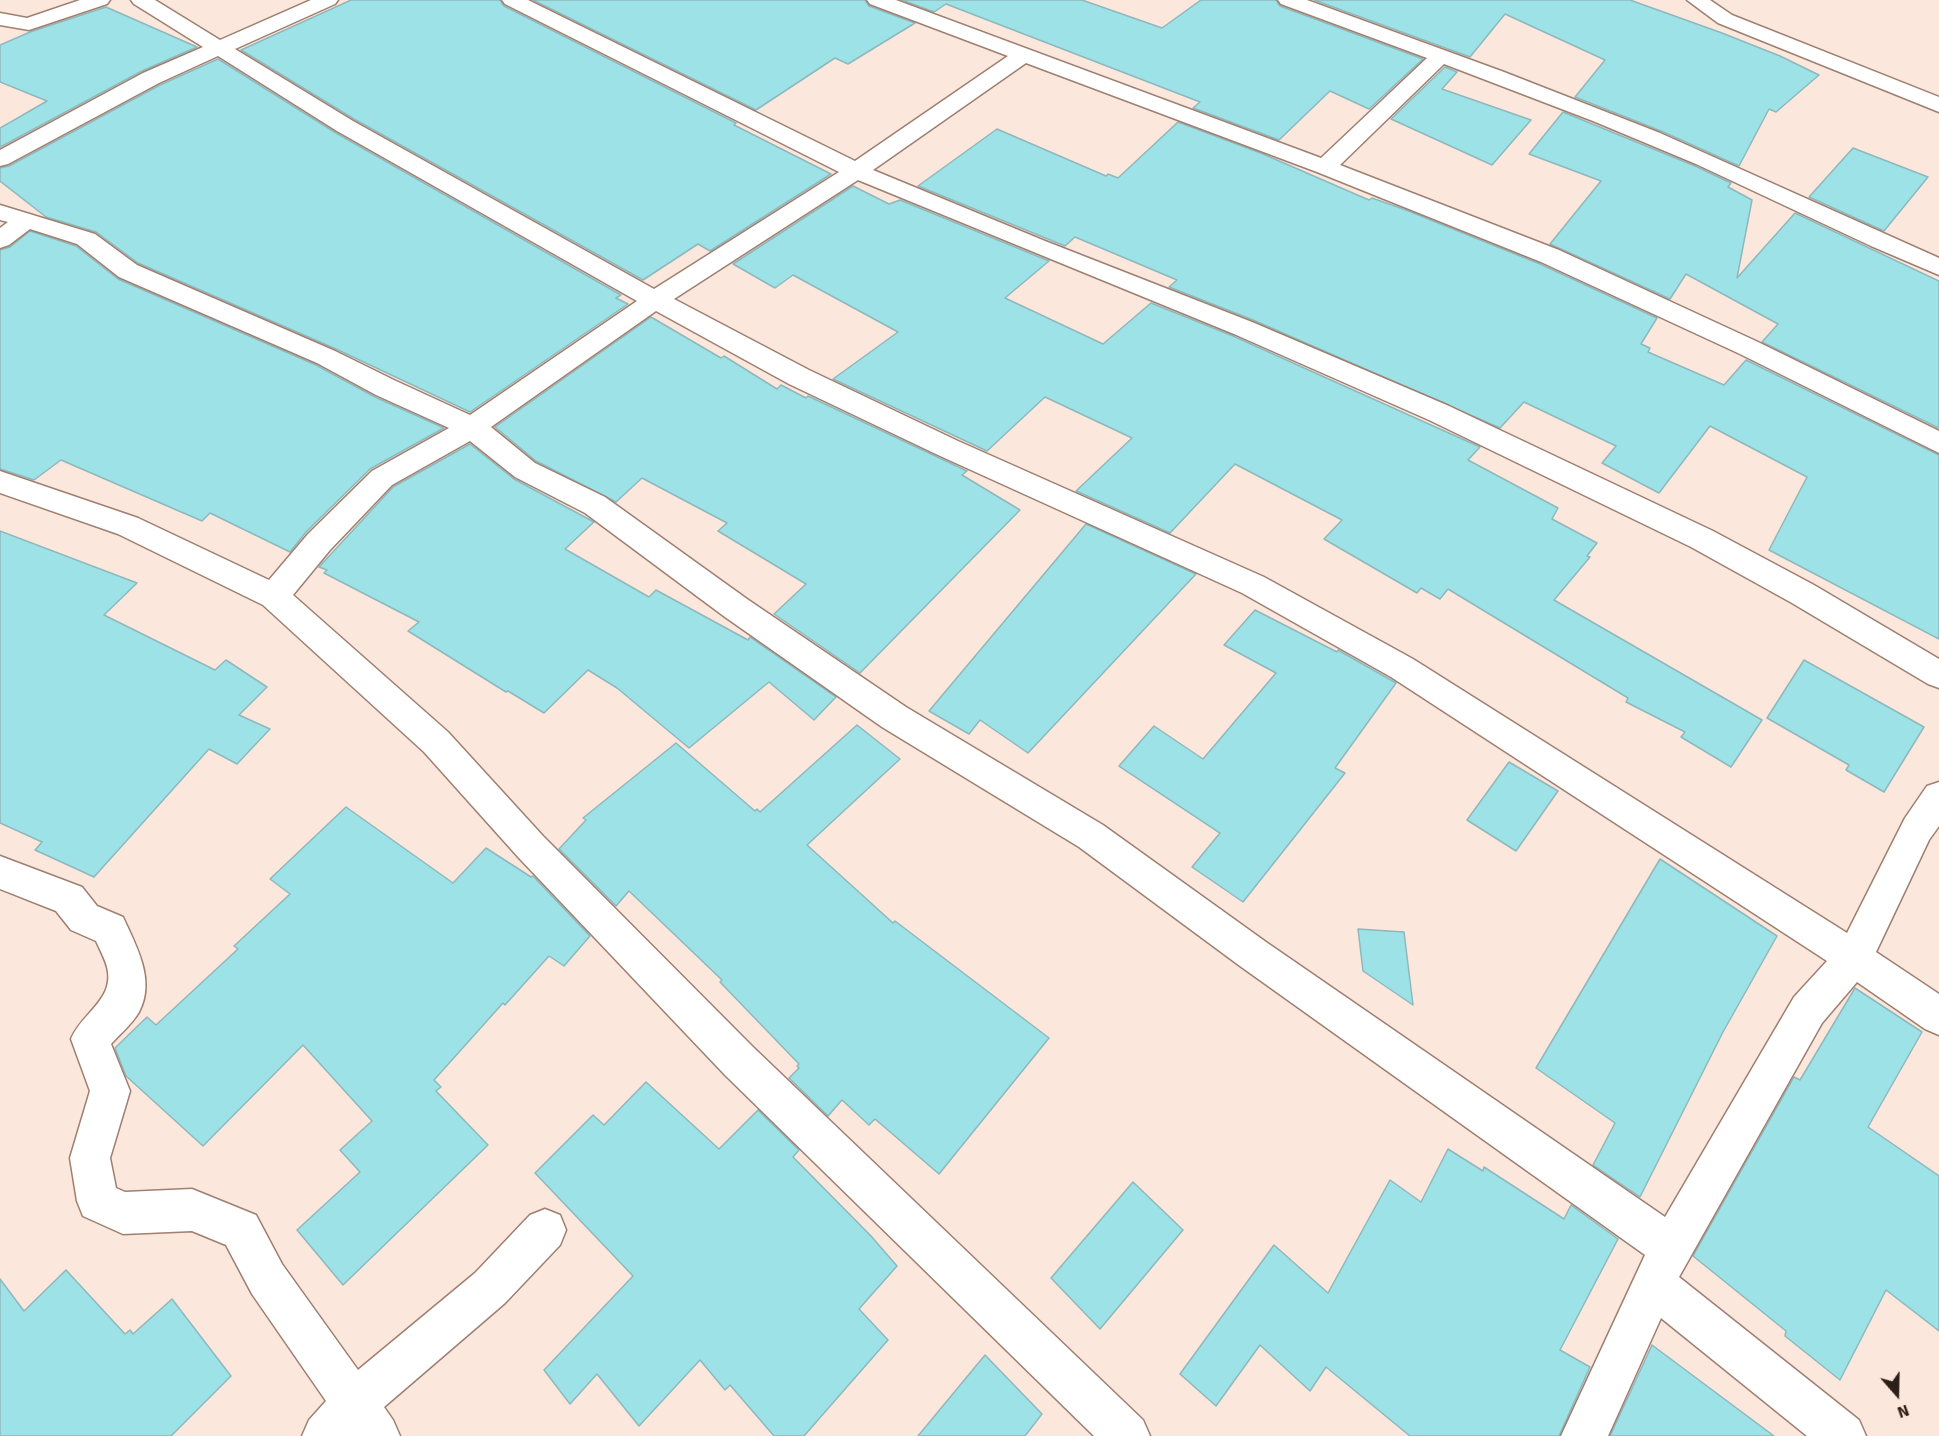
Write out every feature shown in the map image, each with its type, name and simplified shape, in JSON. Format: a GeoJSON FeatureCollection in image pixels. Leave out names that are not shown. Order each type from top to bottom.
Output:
{"type":"FeatureCollection","features":[{"type":"Feature","properties":{"kind":"street"},"geometry":{"type":"LineString","coordinates":[[0,19],[29,24],[100,0]]}},
{"type":"Feature","properties":{"kind":"street"},"geometry":{"type":"LineString","coordinates":[[141,0],[345,126],[655,300],[810,382],[948,448],[1263,590],[1402,668],[1854,958],[1939,1016]]}},
{"type":"Feature","properties":{"kind":"street"},"geometry":{"type":"LineString","coordinates":[[0,159],[150,78],[328,0]]}},
{"type":"Feature","properties":{"kind":"street"},"geometry":{"type":"LineString","coordinates":[[512,0],[856,171],[1036,246],[1243,328],[1438,413],[1702,538],[1803,594],[1939,675]]}},
{"type":"Feature","properties":{"kind":"street"},"geometry":{"type":"LineString","coordinates":[[877,0],[1325,167],[1550,256],[1749,348],[1939,443]]}},
{"type":"Feature","properties":{"kind":"street"},"geometry":{"type":"LineString","coordinates":[[1287,0],[1572,104],[1705,159],[1874,240],[1939,267]]}},
{"type":"Feature","properties":{"kind":"street"},"geometry":{"type":"LineString","coordinates":[[1696,0],[1725,19],[1939,105]]}},
{"type":"Feature","properties":{"kind":"street"},"geometry":{"type":"LineString","coordinates":[[274,596],[319,542],[382,478],[472,427],[655,300],[856,171],[1023,55]]}},
{"type":"Feature","properties":{"kind":"street"},"geometry":{"type":"LineString","coordinates":[[1325,167],[1441,56]]}},
{"type":"Feature","properties":{"kind":"street"},"geometry":{"type":"LineString","coordinates":[[0,240],[14,216],[86,239],[128,270],[326,357],[386,388],[472,427],[525,470],[595,505],[736,608],[894,717],[1091,836],[1272,967],[1662,1265],[1843,1436]]}},
{"type":"Feature","properties":{"kind":"street"},"geometry":{"type":"LineString","coordinates":[[0,482],[128,526],[274,596],[436,742],[531,847],[739,1061],[1127,1436]]}},
{"type":"Feature","properties":{"kind":"street"},"geometry":{"type":"LineString","coordinates":[[1584,1436],[1662,1265],[1808,1010],[1854,958],[1917,829],[1939,797]]}},
{"type":"Feature","properties":{"kind":"street"},"geometry":{"type":"LineString","coordinates":[[0,872],[69,899],[84,918],[110,929],[127,970],[124,1001],[90,1039],[110,1091],[90,1158],[98,1201],[123,1214],[192,1210],[241,1230],[267,1279],[366,1419]]}},
{"type":"Feature","properties":{"kind":"street"},"geometry":{"type":"LineString","coordinates":[[325,1436],[366,1419],[545,1230]]}},
{"type":"Feature","properties":{"kind":"building"},"geometry":{"type":"Polygon","coordinates":[[[351,0],[500,0],[504,6],[736,123],[734,125],[831,174],[710,251],[698,244],[643,280],[354,119],[241,50],[351,0]]]}},
{"type":"Feature","properties":{"kind":"building"},"geometry":{"type":"Polygon","coordinates":[[[533,0],[865,0],[869,6],[915,23],[848,64],[835,58],[756,110],[533,0]]]}},
{"type":"Feature","properties":{"kind":"building"},"geometry":{"type":"Polygon","coordinates":[[[902,0],[1082,0],[1162,28],[1201,0],[1276,0],[1280,6],[1423,59],[1369,109],[1330,91],[1279,140],[1193,108],[1200,102],[946,4],[934,12],[902,0]]]}},
{"type":"Feature","properties":{"kind":"building"},"geometry":{"type":"Polygon","coordinates":[[[1314,0],[1630,0],[1780,56],[1819,75],[1776,112],[1769,109],[1739,166],[1661,131],[1575,97],[1605,60],[1505,14],[1470,57],[1314,0]]]}},
{"type":"Feature","properties":{"kind":"building"},"geometry":{"type":"Polygon","coordinates":[[[106,7],[197,47],[142,71],[0,147],[0,128],[47,101],[0,82],[0,45],[30,32],[106,7]]]}},
{"type":"Feature","properties":{"kind":"building"},"geometry":{"type":"Polygon","coordinates":[[[218,59],[336,133],[621,295],[616,298],[628,304],[470,412],[336,349],[138,263],[96,232],[46,217],[0,181],[0,168],[9,166],[160,85],[218,59]]]}},
{"type":"Feature","properties":{"kind":"building"},"geometry":{"type":"Polygon","coordinates":[[[1445,67],[1457,72],[1442,89],[1531,120],[1492,165],[1391,119],[1445,67]]]}},
{"type":"Feature","properties":{"kind":"building"},"geometry":{"type":"Polygon","coordinates":[[[1563,112],[1695,166],[1731,183],[1728,187],[1752,200],[1737,278],[1795,213],[1939,281],[1939,428],[1762,342],[1778,324],[1686,274],[1670,299],[1550,244],[1601,181],[1529,154],[1563,112]]]}},
{"type":"Feature","properties":{"kind":"building"},"geometry":{"type":"Polygon","coordinates":[[[1178,122],[1263,154],[1369,200],[1372,198],[1406,210],[1540,264],[1657,318],[1641,344],[1650,348],[1648,352],[1724,385],[1746,360],[1939,455],[1939,639],[1769,550],[1807,477],[1710,426],[1659,493],[1602,463],[1616,446],[1524,402],[1500,428],[1253,320],[1169,287],[1177,280],[1075,237],[1065,246],[918,186],[997,129],[1106,176],[1108,174],[1118,178],[1178,122]]]}},
{"type":"Feature","properties":{"kind":"building"},"geometry":{"type":"Polygon","coordinates":[[[1853,148],[1928,177],[1884,231],[1809,197],[1853,148]]]}},
{"type":"Feature","properties":{"kind":"building"},"geometry":{"type":"Polygon","coordinates":[[[853,186],[889,204],[900,200],[1049,261],[1005,298],[1103,344],[1151,303],[1233,336],[1480,447],[1468,460],[1558,508],[1552,519],[1597,543],[1587,556],[1590,557],[1554,600],[1762,720],[1731,767],[1681,737],[1685,732],[1626,702],[1628,698],[1448,589],[1440,599],[1421,588],[1417,593],[1324,539],[1342,520],[1235,464],[1170,533],[1076,491],[1132,438],[1045,397],[987,451],[833,379],[898,332],[793,275],[775,288],[733,264],[853,186]]]}},
{"type":"Feature","properties":{"kind":"building"},"geometry":{"type":"Polygon","coordinates":[[[30,231],[76,246],[118,279],[316,365],[375,397],[444,428],[370,469],[306,532],[290,552],[210,513],[202,521],[61,460],[34,480],[0,469],[0,250],[10,247],[30,231]]]}},
{"type":"Feature","properties":{"kind":"building"},"geometry":{"type":"Polygon","coordinates":[[[651,317],[721,358],[724,356],[777,389],[781,385],[806,398],[808,396],[967,471],[962,475],[1020,510],[860,673],[774,614],[806,584],[718,531],[727,523],[642,478],[616,502],[536,461],[495,427],[651,317]]]}},
{"type":"Feature","properties":{"kind":"building"},"geometry":{"type":"Polygon","coordinates":[[[470,444],[514,479],[594,522],[565,549],[649,597],[656,590],[748,640],[750,637],[836,697],[814,720],[769,682],[689,748],[617,688],[588,670],[544,713],[408,631],[419,622],[324,573],[327,570],[319,567],[393,487],[470,444]]]}},
{"type":"Feature","properties":{"kind":"building"},"geometry":{"type":"Polygon","coordinates":[[[1086,524],[1196,574],[1028,753],[980,720],[969,734],[929,711],[1086,524]]]}},
{"type":"Feature","properties":{"kind":"building"},"geometry":{"type":"Polygon","coordinates":[[[0,531],[137,583],[104,615],[215,670],[226,660],[267,687],[239,715],[270,729],[237,764],[209,749],[94,877],[35,850],[42,842],[0,823],[0,531]]]}},
{"type":"Feature","properties":{"kind":"building"},"geometry":{"type":"Polygon","coordinates":[[[1255,610],[1337,652],[1338,650],[1396,683],[1335,768],[1345,773],[1243,902],[1192,867],[1220,833],[1119,766],[1154,726],[1203,759],[1276,673],[1224,645],[1255,610]]]}},
{"type":"Feature","properties":{"kind":"building"},"geometry":{"type":"Polygon","coordinates":[[[1804,660],[1924,727],[1884,792],[1846,770],[1849,765],[1767,718],[1804,660]]]}},
{"type":"Feature","properties":{"kind":"building"},"geometry":{"type":"Polygon","coordinates":[[[857,725],[900,759],[807,845],[893,923],[895,921],[1049,1038],[939,1174],[875,1119],[869,1125],[842,1100],[828,1116],[789,1078],[799,1068],[797,1066],[799,1064],[720,982],[722,980],[629,891],[616,906],[559,849],[586,820],[583,818],[676,743],[755,811],[757,809],[760,812],[857,725]]]}},
{"type":"Feature","properties":{"kind":"building"},"geometry":{"type":"Polygon","coordinates":[[[1509,762],[1558,791],[1516,851],[1467,820],[1509,762]]]}},
{"type":"Feature","properties":{"kind":"building"},"geometry":{"type":"Polygon","coordinates":[[[346,807],[453,883],[486,848],[531,877],[533,876],[590,936],[564,966],[549,956],[434,1080],[441,1087],[436,1091],[488,1145],[343,1285],[297,1230],[360,1172],[340,1150],[372,1121],[303,1045],[203,1146],[126,1076],[115,1048],[147,1017],[156,1025],[238,949],[234,946],[290,894],[270,879],[346,807]]]}},
{"type":"Feature","properties":{"kind":"building"},"geometry":{"type":"Polygon","coordinates":[[[1660,859],[1777,936],[1723,1032],[1640,1197],[1593,1165],[1615,1123],[1536,1068],[1660,859]]]}},
{"type":"Feature","properties":{"kind":"building"},"geometry":{"type":"Polygon","coordinates":[[[1358,929],[1404,932],[1413,1005],[1363,971],[1358,929]]]}},
{"type":"Feature","properties":{"kind":"building"},"geometry":{"type":"Polygon","coordinates":[[[1855,988],[1922,1032],[1868,1127],[1939,1176],[1939,1331],[1886,1290],[1840,1380],[1785,1336],[1786,1331],[1693,1256],[1794,1077],[1800,1080],[1855,988]]]}},
{"type":"Feature","properties":{"kind":"building"},"geometry":{"type":"Polygon","coordinates":[[[646,1082],[719,1149],[758,1110],[799,1150],[793,1157],[871,1236],[897,1266],[859,1309],[888,1340],[804,1436],[774,1436],[730,1385],[725,1390],[700,1360],[639,1426],[597,1374],[570,1404],[544,1370],[633,1276],[535,1173],[593,1115],[604,1125],[646,1082]]]}},
{"type":"Feature","properties":{"kind":"building"},"geometry":{"type":"Polygon","coordinates":[[[1448,1149],[1483,1171],[1484,1167],[1564,1219],[1571,1205],[1618,1239],[1560,1350],[1590,1367],[1559,1436],[1410,1436],[1326,1367],[1310,1391],[1260,1345],[1216,1406],[1180,1374],[1274,1245],[1328,1293],[1390,1180],[1421,1202],[1448,1149]]]}},
{"type":"Feature","properties":{"kind":"building"},"geometry":{"type":"Polygon","coordinates":[[[1133,1182],[1183,1230],[1100,1329],[1051,1278],[1133,1182]]]}},
{"type":"Feature","properties":{"kind":"building"},"geometry":{"type":"Polygon","coordinates":[[[66,1270],[125,1334],[130,1330],[133,1334],[172,1299],[231,1376],[171,1436],[0,1436],[0,1279],[24,1311],[66,1270]]]}},
{"type":"Feature","properties":{"kind":"building"},"geometry":{"type":"Polygon","coordinates":[[[1652,1345],[1774,1436],[1610,1436],[1652,1345]]]}},
{"type":"Feature","properties":{"kind":"building"},"geometry":{"type":"Polygon","coordinates":[[[985,1355],[1042,1414],[1025,1436],[918,1436],[985,1355]]]}}]}
